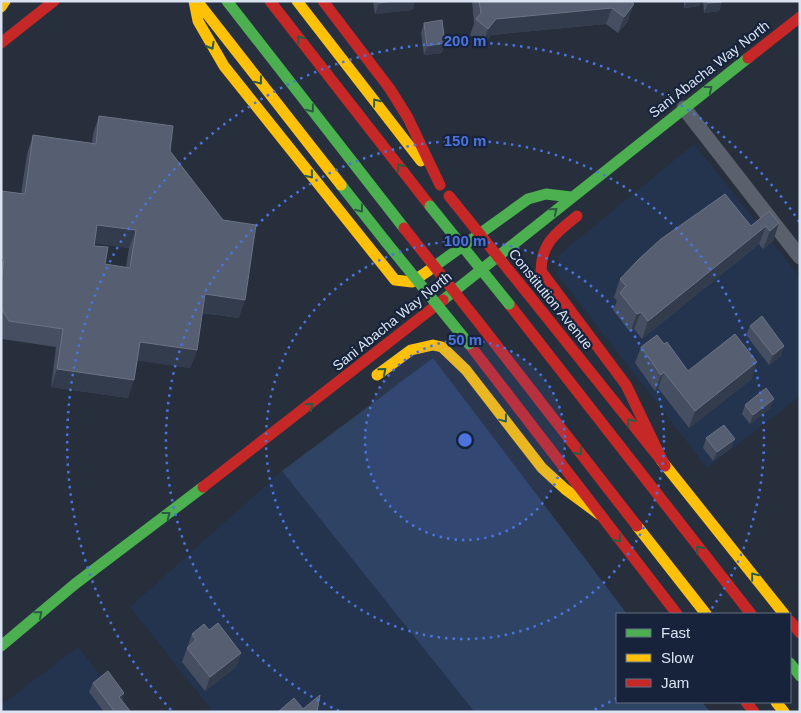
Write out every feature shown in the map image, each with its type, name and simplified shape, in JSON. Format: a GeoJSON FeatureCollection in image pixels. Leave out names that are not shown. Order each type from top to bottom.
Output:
{"type":"FeatureCollection","features":[{"type":"Feature","properties":{"kind":"main road"},"geometry":{"type":"LineString","coordinates":[[1,7],[5,1]]}},
{"type":"Feature","properties":{"kind":"main road"},"geometry":{"type":"LineString","coordinates":[[1,43],[54,1]]}},
{"type":"Feature","properties":{"kind":"main road"},"geometry":{"type":"LineString","coordinates":[[195,1],[198,21],[224,66],[395,280],[412,282],[528,199],[546,194],[571,197]]}},
{"type":"Feature","properties":{"kind":"main road"},"geometry":{"type":"LineString","coordinates":[[195,1],[469,344],[676,613]]}},
{"type":"Feature","properties":{"kind":"main road"},"geometry":{"type":"LineString","coordinates":[[227,1],[705,613]]}},
{"type":"Feature","properties":{"kind":"main road"},"geometry":{"type":"LineString","coordinates":[[270,1],[750,613]]}},
{"type":"Feature","properties":{"kind":"main road","name":"Constitution Avenue"},"geometry":{"type":"LineString","coordinates":[[297,1],[440,186],[783,613]]}},
{"type":"Feature","properties":{"kind":"main road"},"geometry":{"type":"LineString","coordinates":[[323,1],[404,111],[425,151],[440,186]]}},
{"type":"Feature","properties":{"kind":"main road","name":"Sani Abacha Way North"},"geometry":{"type":"LineString","coordinates":[[1,646],[75,584],[281,429],[800,17]]}},
{"type":"Feature","properties":{"kind":"main road"},"geometry":{"type":"LineString","coordinates":[[660,143],[684,108]]}},
{"type":"Feature","properties":{"kind":"main road"},"geometry":{"type":"LineString","coordinates":[[589,207],[550,237],[543,247],[540,258],[541,270],[546,280],[615,369],[639,410],[665,466]]}},
{"type":"Feature","properties":{"kind":"main road"},"geometry":{"type":"LineString","coordinates":[[369,382],[411,350],[434,345],[442,347],[466,370],[526,450],[565,489],[600,515]]}},
{"type":"Feature","properties":{"kind":"main road"},"geometry":{"type":"LineString","coordinates":[[281,429],[307,421]]}},
{"type":"Feature","properties":{"kind":"main road"},"geometry":{"type":"LineString","coordinates":[[791,622],[800,633]]}},
{"type":"Feature","properties":{"kind":"main road"},"geometry":{"type":"LineString","coordinates":[[791,664],[800,676]]}},
{"type":"Feature","properties":{"kind":"street"},"geometry":{"type":"LineString","coordinates":[[684,108],[800,257]]}},
{"type":"Feature","properties":{"kind":"shaded area"},"geometry":{"type":"Polygon","coordinates":[[[694,144],[800,277],[800,396],[707,468],[558,275],[559,255],[694,144]]]}},
{"type":"Feature","properties":{"kind":"shaded area"},"geometry":{"type":"Polygon","coordinates":[[[433,358],[626,613],[616,613],[616,703],[703,703],[710,712],[472,712],[473,710],[282,471],[433,358]]]}},
{"type":"Feature","properties":{"kind":"shaded area"},"geometry":{"type":"Polygon","coordinates":[[[282,471],[474,711],[213,712],[130,607],[282,471]]]}},
{"type":"Feature","properties":{"kind":"shaded area"},"geometry":{"type":"Polygon","coordinates":[[[78,647],[130,712],[1,712],[1,705],[78,647]]]}},
{"type":"Feature","properties":{"kind":"building"},"geometry":{"type":"Polygon","coordinates":[[[479,1],[630,1],[634,4],[624,17],[612,8],[496,19],[488,29],[476,19],[481,13],[479,1]]]}},
{"type":"Feature","properties":{"kind":"building"},"geometry":{"type":"Polygon","coordinates":[[[707,1],[722,1],[722,2],[708,3],[707,1]]]}},
{"type":"Feature","properties":{"kind":"building"},"geometry":{"type":"Polygon","coordinates":[[[442,20],[445,43],[427,46],[424,23],[442,20]]]}},
{"type":"Feature","properties":{"kind":"building"},"geometry":{"type":"Polygon","coordinates":[[[99,116],[173,126],[170,151],[223,220],[256,225],[245,300],[205,294],[197,350],[140,342],[134,380],[57,369],[63,329],[9,321],[1,308],[1,282],[4,258],[1,257],[1,191],[25,194],[33,135],[96,144],[99,116]],[[97,225],[94,246],[108,247],[105,264],[130,268],[136,230],[97,225]]]}},
{"type":"Feature","properties":{"kind":"building"},"geometry":{"type":"Polygon","coordinates":[[[725,194],[751,226],[769,211],[779,223],[770,231],[766,226],[648,321],[641,312],[637,314],[620,293],[626,286],[620,279],[661,239],[725,194]]]}},
{"type":"Feature","properties":{"kind":"building"},"geometry":{"type":"Polygon","coordinates":[[[762,316],[784,346],[773,355],[750,326],[762,316]]]}},
{"type":"Feature","properties":{"kind":"building"},"geometry":{"type":"Polygon","coordinates":[[[735,334],[757,362],[695,411],[664,372],[661,375],[641,347],[657,335],[664,344],[667,342],[688,371],[735,334]]]}},
{"type":"Feature","properties":{"kind":"building"},"geometry":{"type":"Polygon","coordinates":[[[766,388],[774,399],[753,415],[745,405],[766,388]]]}},
{"type":"Feature","properties":{"kind":"building"},"geometry":{"type":"Polygon","coordinates":[[[724,425],[735,439],[717,452],[706,438],[724,425]]]}},
{"type":"Feature","properties":{"kind":"building"},"geometry":{"type":"Polygon","coordinates":[[[218,623],[241,653],[210,677],[187,648],[196,640],[192,634],[204,624],[209,630],[218,623]]]}},
{"type":"Feature","properties":{"kind":"building"},"geometry":{"type":"Polygon","coordinates":[[[108,671],[124,693],[119,697],[131,712],[115,712],[93,683],[108,671]]]}},
{"type":"Feature","properties":{"kind":"building"},"geometry":{"type":"Polygon","coordinates":[[[320,695],[317,712],[278,712],[294,698],[303,709],[320,695]]]}},
{"type":"Feature","properties":{"kind":"traffic: fast"},"geometry":{"type":"LineString","coordinates":[[227,1],[404,228]]}},
{"type":"Feature","properties":{"kind":"traffic: fast"},"geometry":{"type":"LineString","coordinates":[[443,300],[748,58]]}},
{"type":"Feature","properties":{"kind":"traffic: fast"},"geometry":{"type":"LineString","coordinates":[[341,185],[386,242]]}},
{"type":"Feature","properties":{"kind":"traffic: fast"},"geometry":{"type":"LineString","coordinates":[[428,271],[528,199],[546,194],[571,197]]}},
{"type":"Feature","properties":{"kind":"traffic: fast"},"geometry":{"type":"LineString","coordinates":[[430,206],[509,304]]}},
{"type":"Feature","properties":{"kind":"traffic: fast"},"geometry":{"type":"LineString","coordinates":[[386,242],[469,344]]}},
{"type":"Feature","properties":{"kind":"traffic: fast"},"geometry":{"type":"LineString","coordinates":[[1,646],[75,584],[203,487]]}},
{"type":"Feature","properties":{"kind":"traffic: fast"},"geometry":{"type":"LineString","coordinates":[[791,664],[800,676]]}},
{"type":"Feature","properties":{"kind":"traffic: slow"},"geometry":{"type":"LineString","coordinates":[[1,7],[5,1]]}},
{"type":"Feature","properties":{"kind":"traffic: slow"},"geometry":{"type":"LineString","coordinates":[[194,1],[198,21],[224,66],[395,280],[412,282],[428,271]]}},
{"type":"Feature","properties":{"kind":"traffic: slow"},"geometry":{"type":"LineString","coordinates":[[197,1],[341,185]]}},
{"type":"Feature","properties":{"kind":"traffic: slow"},"geometry":{"type":"LineString","coordinates":[[297,1],[421,161]]}},
{"type":"Feature","properties":{"kind":"traffic: slow"},"geometry":{"type":"LineString","coordinates":[[377,375],[411,350],[433,345],[442,347],[466,370],[542,468],[565,489],[600,515]]}},
{"type":"Feature","properties":{"kind":"traffic: slow"},"geometry":{"type":"LineString","coordinates":[[661,460],[783,613]]}},
{"type":"Feature","properties":{"kind":"traffic: slow"},"geometry":{"type":"LineString","coordinates":[[637,526],[705,613]]}},
{"type":"Feature","properties":{"kind":"traffic: slow"},"geometry":{"type":"LineString","coordinates":[[777,703],[784,712]]}},
{"type":"Feature","properties":{"kind":"traffic: jam"},"geometry":{"type":"LineString","coordinates":[[1,43],[54,1]]}},
{"type":"Feature","properties":{"kind":"traffic: jam"},"geometry":{"type":"LineString","coordinates":[[270,1],[430,206]]}},
{"type":"Feature","properties":{"kind":"traffic: jam"},"geometry":{"type":"LineString","coordinates":[[323,1],[390,89],[408,118],[440,185]]}},
{"type":"Feature","properties":{"kind":"traffic: jam"},"geometry":{"type":"LineString","coordinates":[[748,58],[800,17]]}},
{"type":"Feature","properties":{"kind":"traffic: jam"},"geometry":{"type":"LineString","coordinates":[[449,196],[524,289]]}},
{"type":"Feature","properties":{"kind":"traffic: jam"},"geometry":{"type":"LineString","coordinates":[[577,216],[557,233],[547,246],[541,271],[626,385],[665,466]]}},
{"type":"Feature","properties":{"kind":"traffic: jam"},"geometry":{"type":"LineString","coordinates":[[404,228],[483,328]]}},
{"type":"Feature","properties":{"kind":"traffic: jam"},"geometry":{"type":"LineString","coordinates":[[524,289],[661,460]]}},
{"type":"Feature","properties":{"kind":"traffic: jam"},"geometry":{"type":"LineString","coordinates":[[203,487],[443,300]]}},
{"type":"Feature","properties":{"kind":"traffic: jam"},"geometry":{"type":"LineString","coordinates":[[509,304],[750,613]]}},
{"type":"Feature","properties":{"kind":"traffic: jam"},"geometry":{"type":"LineString","coordinates":[[483,328],[637,526]]}},
{"type":"Feature","properties":{"kind":"traffic: jam"},"geometry":{"type":"LineString","coordinates":[[469,344],[676,613]]}},
{"type":"Feature","properties":{"kind":"traffic: jam"},"geometry":{"type":"LineString","coordinates":[[791,622],[800,633]]}},
{"type":"Feature","properties":{"kind":"traffic: jam"},"geometry":{"type":"LineString","coordinates":[[747,703],[754,712]]}}]}
